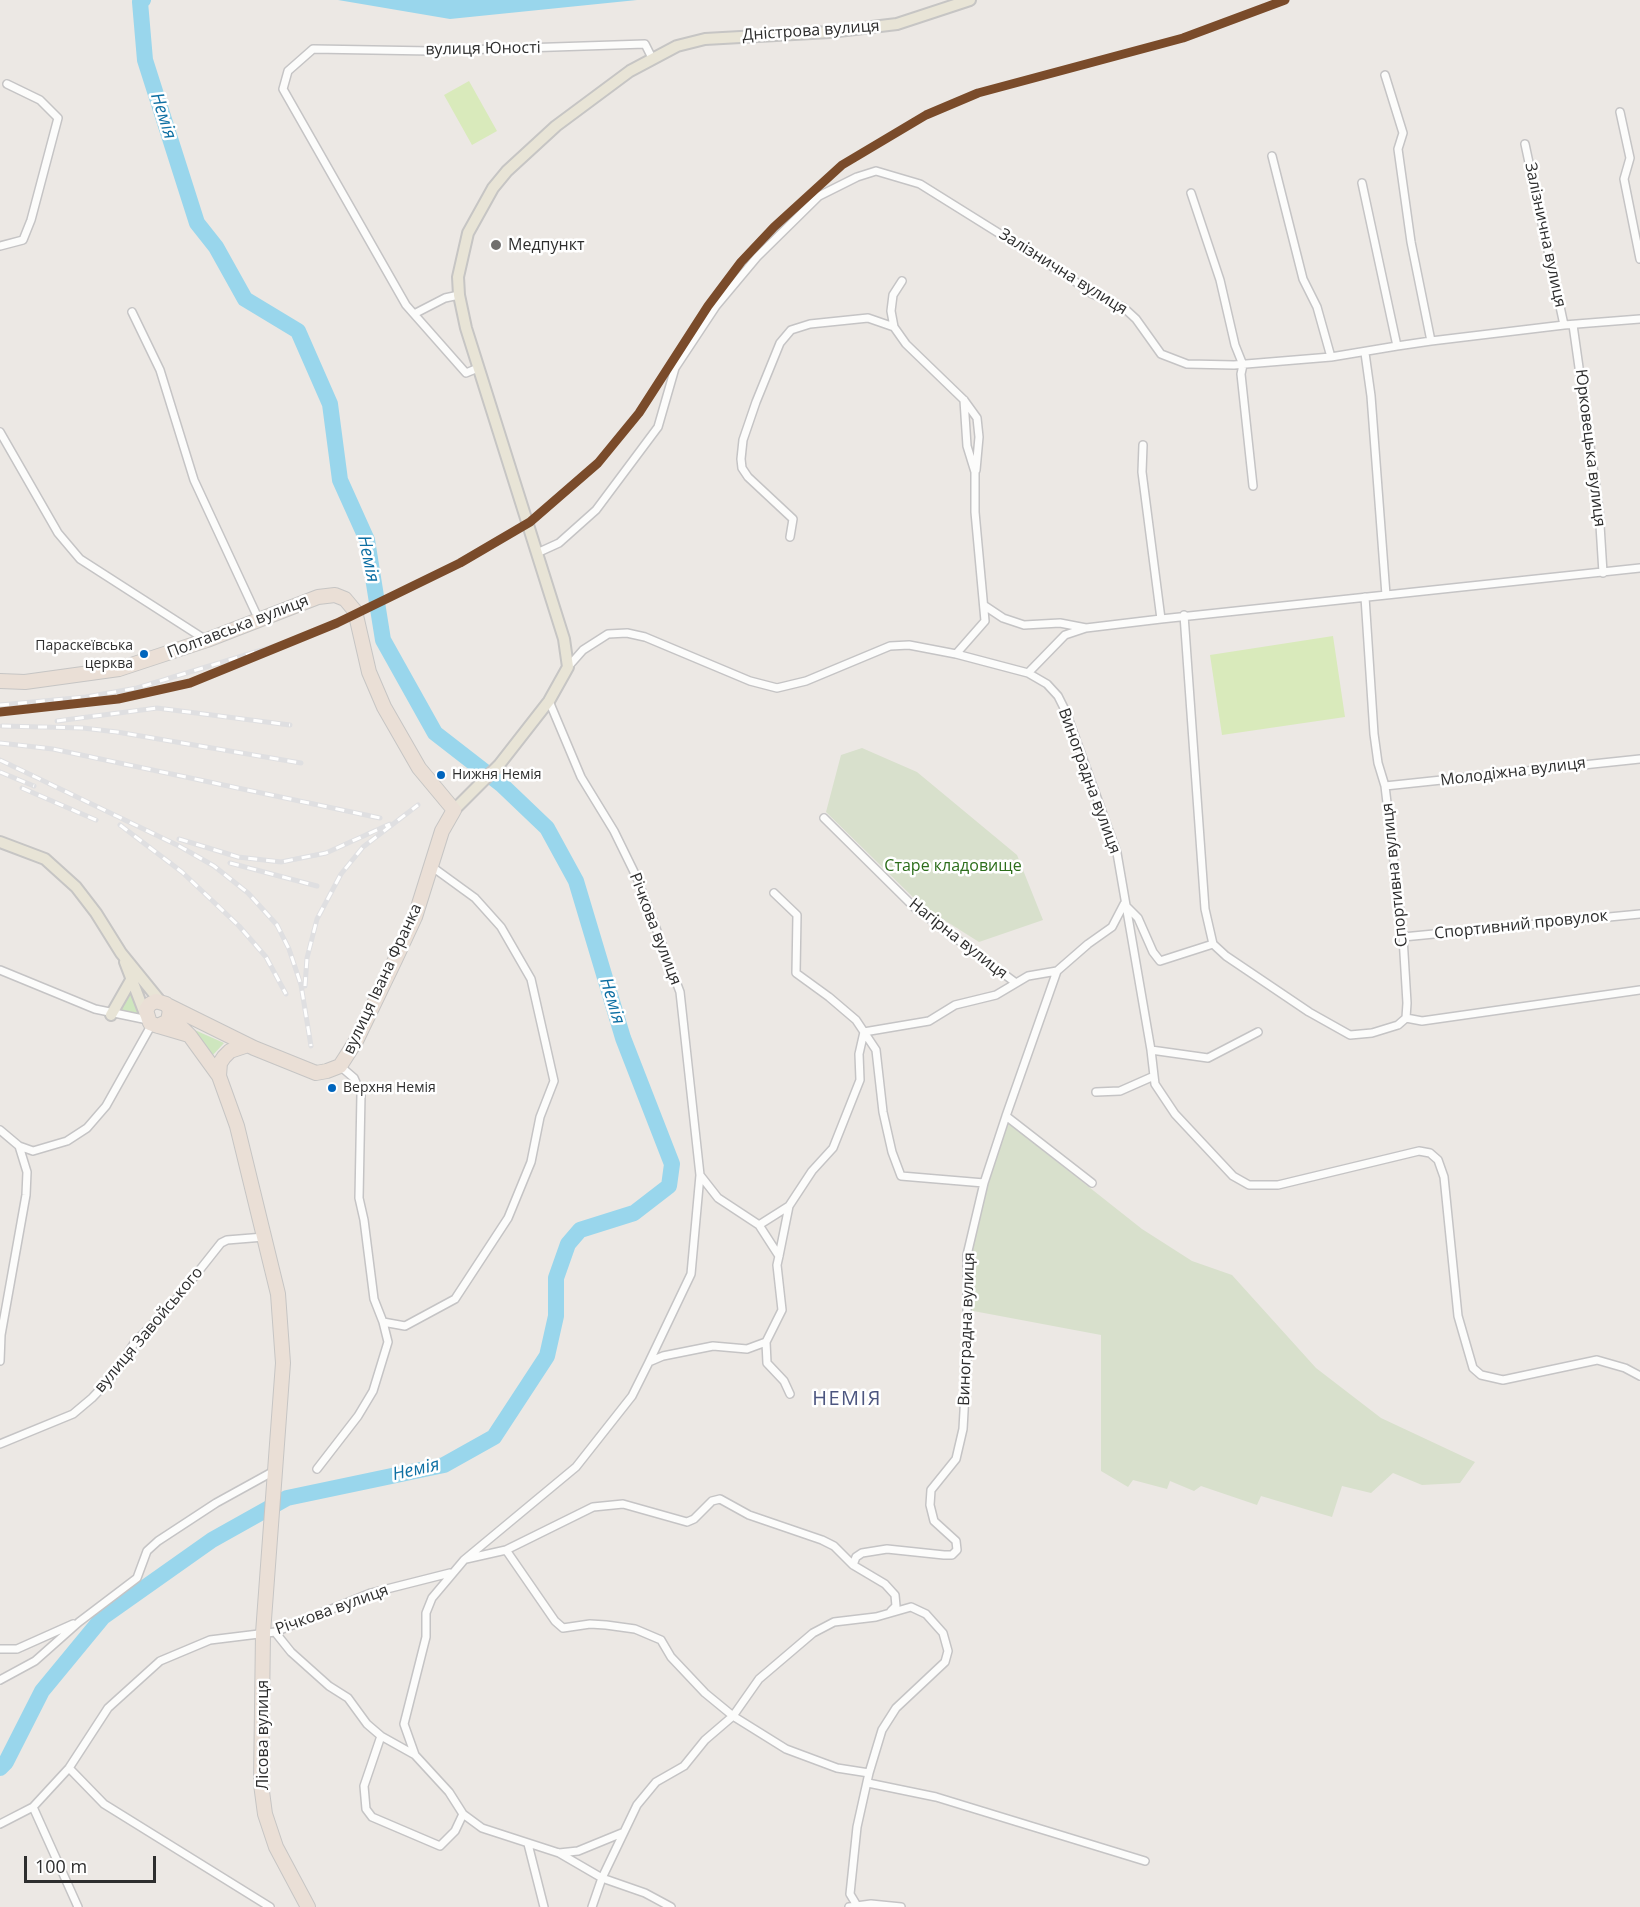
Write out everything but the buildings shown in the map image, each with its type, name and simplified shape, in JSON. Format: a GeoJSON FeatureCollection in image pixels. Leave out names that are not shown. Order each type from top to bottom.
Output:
{"type":"FeatureCollection","features":[{"type":"Feature","properties":{"kind":"highway","name":"Полтавська вулиця"},"geometry":{"type":"LineString","coordinates":[[0,681],[36,681],[119,669],[207,640],[318,597],[335,596],[351,604],[358,618],[369,672],[384,707],[419,768],[454,810]]}},
{"type":"Feature","properties":{"kind":"highway","name":"вулиця Івана Франка"},"geometry":{"type":"LineString","coordinates":[[340,1066],[356,1041],[415,917],[442,831],[454,810]]}},
{"type":"Feature","properties":{"kind":"highway"},"geometry":{"type":"LineString","coordinates":[[160,1017],[201,1022],[248,1046],[316,1073],[340,1066]]}},
{"type":"Feature","properties":{"kind":"highway"},"geometry":{"type":"LineString","coordinates":[[160,1017],[201,1022]]}},
{"type":"Feature","properties":{"kind":"highway"},"geometry":{"type":"LineString","coordinates":[[160,1017],[190,1036],[219,1076],[237,1126],[264,1237]]}},
{"type":"Feature","properties":{"kind":"highway"},"geometry":{"type":"LineString","coordinates":[[160,1017],[190,1036]]}},
{"type":"Feature","properties":{"kind":"highway"},"geometry":{"type":"LineString","coordinates":[[219,1076],[220,1063],[224,1057],[230,1051],[248,1046]]}},
{"type":"Feature","properties":{"kind":"highway","name":"Лісова вулиця"},"geometry":{"type":"LineString","coordinates":[[264,1237],[278,1294],[283,1363],[269,1553],[269,1632],[260,1734],[265,1814],[276,1847],[308,1907]]}},
{"type":"Feature","properties":{"kind":"main road","name":"Дністрова вулиця"},"geometry":{"type":"LineString","coordinates":[[652,58],[677,46],[705,39],[830,32],[897,24],[970,0]]}},
{"type":"Feature","properties":{"kind":"main road"},"geometry":{"type":"LineString","coordinates":[[549,701],[568,667],[564,639],[478,368],[459,295],[458,277],[468,233],[478,212],[507,171],[556,126],[630,71],[652,58]]}},
{"type":"Feature","properties":{"kind":"main road","name":"вулиця Івана Франка"},"geometry":{"type":"LineString","coordinates":[[454,810],[498,765],[549,701]]}},
{"type":"Feature","properties":{"kind":"main road"},"geometry":{"type":"LineString","coordinates":[[0,842],[45,859],[76,887],[122,953],[160,1017]]}},
{"type":"Feature","properties":{"kind":"main road"},"geometry":{"type":"LineString","coordinates":[[122,953],[132,980],[160,1017]]}},
{"type":"Feature","properties":{"kind":"main road"},"geometry":{"type":"LineString","coordinates":[[111,1014],[132,980]]}},
{"type":"Feature","properties":{"kind":"street","name":"вулиця Юності"},"geometry":{"type":"LineString","coordinates":[[478,368],[465,373],[414,314],[282,89],[288,71],[313,49],[432,51],[645,44],[652,58]]}},
{"type":"Feature","properties":{"kind":"street"},"geometry":{"type":"LineString","coordinates":[[1385,75],[1403,133],[1398,149],[1412,242],[1431,340]]}},
{"type":"Feature","properties":{"kind":"street"},"geometry":{"type":"LineString","coordinates":[[0,246],[24,240],[32,220],[58,118],[40,100],[7,84]]}},
{"type":"Feature","properties":{"kind":"street"},"geometry":{"type":"LineString","coordinates":[[1620,112],[1630,158],[1624,179],[1640,259]]}},
{"type":"Feature","properties":{"kind":"street","name":"Залізнична вулиця"},"geometry":{"type":"LineString","coordinates":[[1526,144],[1564,325]]}},
{"type":"Feature","properties":{"kind":"street"},"geometry":{"type":"LineString","coordinates":[[1272,156],[1303,279],[1317,307],[1331,357]]}},
{"type":"Feature","properties":{"kind":"street","name":"Залізнична вулиця"},"geometry":{"type":"LineString","coordinates":[[537,553],[559,543],[596,510],[658,427],[675,368],[716,306],[757,257],[819,196],[857,177],[876,171],[920,184],[1052,265],[1092,294],[1124,307],[1136,319],[1161,354],[1187,364],[1243,364],[1331,357],[1431,340],[1640,319]]}},
{"type":"Feature","properties":{"kind":"street"},"geometry":{"type":"LineString","coordinates":[[1362,183],[1396,346]]}},
{"type":"Feature","properties":{"kind":"street"},"geometry":{"type":"LineString","coordinates":[[1191,194],[1220,280],[1235,345],[1243,364],[1241,374],[1253,486]]}},
{"type":"Feature","properties":{"kind":"street"},"geometry":{"type":"LineString","coordinates":[[902,281],[893,295],[891,311],[894,327],[906,344],[964,400],[977,418],[979,437],[975,472],[975,512],[985,621],[956,654]]}},
{"type":"Feature","properties":{"kind":"street"},"geometry":{"type":"LineString","coordinates":[[414,314],[445,298],[459,295]]}},
{"type":"Feature","properties":{"kind":"street"},"geometry":{"type":"LineString","coordinates":[[132,312],[160,370],[194,480],[259,620]]}},
{"type":"Feature","properties":{"kind":"street"},"geometry":{"type":"LineString","coordinates":[[790,537],[793,519],[748,477],[742,468],[741,459],[743,440],[780,343],[791,330],[810,324],[868,318],[894,327]]}},
{"type":"Feature","properties":{"kind":"street","name":"Юрковецька вулиця"},"geometry":{"type":"LineString","coordinates":[[1573,325],[1599,509],[1604,573]]}},
{"type":"Feature","properties":{"kind":"street"},"geometry":{"type":"LineString","coordinates":[[1365,353],[1371,396],[1386,595]]}},
{"type":"Feature","properties":{"kind":"street"},"geometry":{"type":"LineString","coordinates":[[964,400],[967,446],[975,472]]}},
{"type":"Feature","properties":{"kind":"street"},"geometry":{"type":"LineString","coordinates":[[0,432],[58,533],[80,559],[207,640]]}},
{"type":"Feature","properties":{"kind":"street"},"geometry":{"type":"LineString","coordinates":[[1143,445],[1142,472],[1161,619]]}},
{"type":"Feature","properties":{"kind":"street"},"geometry":{"type":"LineString","coordinates":[[568,667],[583,650],[608,634],[627,633],[645,637],[750,681],[777,688],[797,684],[891,646],[909,645],[956,654],[1028,673],[1065,635],[1086,628],[1184,615],[1640,568]]}},
{"type":"Feature","properties":{"kind":"street","name":"Спортивна вулиця"},"geometry":{"type":"LineString","coordinates":[[1365,597],[1374,734],[1378,763],[1385,786],[1403,937],[1406,1018]]}},
{"type":"Feature","properties":{"kind":"street"},"geometry":{"type":"LineString","coordinates":[[984,606],[1003,618],[1024,625],[1060,623],[1086,628]]}},
{"type":"Feature","properties":{"kind":"street"},"geometry":{"type":"LineString","coordinates":[[1184,615],[1205,909],[1213,944],[1235,963],[1350,1035],[1372,1034],[1398,1024],[1406,1018],[1422,1021],[1640,990]]}},
{"type":"Feature","properties":{"kind":"street","name":"Виноградна вулиця"},"geometry":{"type":"LineString","coordinates":[[1028,673],[1047,684],[1058,696],[1066,712],[1117,853],[1154,1076]]}},
{"type":"Feature","properties":{"kind":"street","name":"Річкова вулиця"},"geometry":{"type":"LineString","coordinates":[[415,1755],[404,1724],[426,1637],[426,1614],[432,1598],[450,1573],[464,1560],[576,1467],[632,1396],[691,1274],[700,1174],[680,992],[637,878],[614,831],[581,777],[549,701]]}},
{"type":"Feature","properties":{"kind":"street","name":"Молодіжна вулиця"},"geometry":{"type":"LineString","coordinates":[[1385,786],[1640,759]]}},
{"type":"Feature","properties":{"kind":"street","name":"Нагірна вулиця"},"geometry":{"type":"LineString","coordinates":[[824,818],[915,908],[1016,983]]}},
{"type":"Feature","properties":{"kind":"street"},"geometry":{"type":"LineString","coordinates":[[383,1322],[405,1326],[456,1299],[508,1218],[531,1162],[540,1117],[554,1081],[531,979],[501,927],[475,898],[431,866]]}},
{"type":"Feature","properties":{"kind":"street"},"geometry":{"type":"LineString","coordinates":[[774,893],[797,915],[796,973],[856,1020],[876,1050],[883,1112],[892,1152],[901,1176],[984,1184]]}},
{"type":"Feature","properties":{"kind":"street"},"geometry":{"type":"LineString","coordinates":[[1124,904],[1138,918],[1153,952],[1160,961],[1213,944]]}},
{"type":"Feature","properties":{"kind":"street","name":"Виноградна вулиця"},"geometry":{"type":"LineString","coordinates":[[853,1565],[856,1557],[873,1550],[952,1555],[957,1550],[956,1540],[934,1521],[930,1505],[931,1490],[956,1460],[963,1429],[967,1358],[967,1256],[984,1184],[1057,971],[1112,927],[1124,904]]}},
{"type":"Feature","properties":{"kind":"street","name":"Спортивний провулок"},"geometry":{"type":"LineString","coordinates":[[1403,937],[1640,914]]}},
{"type":"Feature","properties":{"kind":"street"},"geometry":{"type":"LineString","coordinates":[[0,970],[111,1014],[160,1017],[106,1106],[87,1128],[67,1141],[33,1151],[19,1146],[0,1130]]}},
{"type":"Feature","properties":{"kind":"street","name":"Нагірна вулиця"},"geometry":{"type":"LineString","coordinates":[[864,1032],[929,1021],[955,1005],[996,995],[1028,976],[1057,971]]}},
{"type":"Feature","properties":{"kind":"street"},"geometry":{"type":"LineString","coordinates":[[790,1394],[784,1381],[767,1363],[766,1342],[782,1310],[778,1256],[789,1206],[812,1171],[833,1148],[861,1080],[859,1054],[864,1032]]}},
{"type":"Feature","properties":{"kind":"street"},"geometry":{"type":"LineString","coordinates":[[1151,1050],[1208,1058],[1258,1032]]}},
{"type":"Feature","properties":{"kind":"street"},"geometry":{"type":"LineString","coordinates":[[317,1469],[358,1416],[372,1391],[388,1342],[374,1299],[364,1220],[358,1198],[361,1094],[354,1078],[340,1066]]}},
{"type":"Feature","properties":{"kind":"street"},"geometry":{"type":"LineString","coordinates":[[1096,1092],[1120,1091],[1154,1076],[1155,1084],[1175,1114],[1233,1176],[1249,1185],[1278,1185],[1419,1151],[1430,1153],[1438,1160],[1444,1177],[1458,1316],[1473,1368],[1481,1375],[1503,1380],[1597,1360],[1625,1368],[1640,1376]]}},
{"type":"Feature","properties":{"kind":"street"},"geometry":{"type":"LineString","coordinates":[[1006,1116],[1092,1183]]}},
{"type":"Feature","properties":{"kind":"street"},"geometry":{"type":"LineString","coordinates":[[0,1361],[1,1335],[26,1195],[27,1172],[19,1146]]}},
{"type":"Feature","properties":{"kind":"street"},"geometry":{"type":"LineString","coordinates":[[700,1174],[718,1197],[759,1226],[778,1256]]}},
{"type":"Feature","properties":{"kind":"street"},"geometry":{"type":"LineString","coordinates":[[759,1226],[789,1206]]}},
{"type":"Feature","properties":{"kind":"street","name":"вулиця Завойського"},"geometry":{"type":"LineString","coordinates":[[0,1444],[73,1414],[92,1398],[112,1377],[135,1342],[171,1306],[221,1243],[227,1240],[264,1237]]}},
{"type":"Feature","properties":{"kind":"street"},"geometry":{"type":"LineString","coordinates":[[649,1362],[713,1346],[747,1349],[766,1342]]}},
{"type":"Feature","properties":{"kind":"street"},"geometry":{"type":"LineString","coordinates":[[0,1680],[35,1661],[79,1622],[137,1578],[147,1551],[158,1541],[216,1503],[275,1471]]}},
{"type":"Feature","properties":{"kind":"street"},"geometry":{"type":"LineString","coordinates":[[464,1560],[506,1550],[593,1507],[623,1504],[687,1522],[694,1519],[712,1501],[720,1499],[749,1515],[834,1546],[853,1565],[885,1584],[895,1595],[896,1606],[889,1613]]}},
{"type":"Feature","properties":{"kind":"street"},"geometry":{"type":"LineString","coordinates":[[506,1550],[555,1621],[563,1628],[590,1624],[606,1625],[635,1629],[661,1640],[671,1657],[733,1716],[786,1749],[837,1768],[868,1773]]}},
{"type":"Feature","properties":{"kind":"street","name":"Річкова вулиця"},"geometry":{"type":"LineString","coordinates":[[0,1824],[33,1807],[69,1768],[108,1708],[160,1661],[210,1640],[269,1632],[371,1593],[450,1573]]}},
{"type":"Feature","properties":{"kind":"street"},"geometry":{"type":"LineString","coordinates":[[592,1907],[602,1878],[637,1805],[656,1782],[684,1766],[705,1740],[733,1716],[759,1679],[813,1633],[834,1622],[876,1617],[911,1607],[926,1614],[943,1633],[948,1651],[945,1662],[896,1708],[882,1730],[868,1773],[868,1783],[857,1827],[850,1888],[853,1906],[901,1907]]}},
{"type":"Feature","properties":{"kind":"street"},"geometry":{"type":"LineString","coordinates":[[0,1649],[17,1649],[79,1622]]}},
{"type":"Feature","properties":{"kind":"street"},"geometry":{"type":"LineString","coordinates":[[269,1632],[321,1679],[348,1698],[367,1724],[381,1736],[415,1755],[449,1792],[463,1814],[482,1828],[559,1853],[602,1878],[645,1893],[671,1907]]}},
{"type":"Feature","properties":{"kind":"street"},"geometry":{"type":"LineString","coordinates":[[381,1736],[364,1786],[366,1809],[372,1817],[440,1846],[455,1831],[463,1814]]}},
{"type":"Feature","properties":{"kind":"street"},"geometry":{"type":"LineString","coordinates":[[69,1768],[104,1804],[270,1907]]}},
{"type":"Feature","properties":{"kind":"street"},"geometry":{"type":"LineString","coordinates":[[868,1783],[936,1797],[1145,1861]]}},
{"type":"Feature","properties":{"kind":"street"},"geometry":{"type":"LineString","coordinates":[[33,1807],[78,1907]]}},
{"type":"Feature","properties":{"kind":"street"},"geometry":{"type":"LineString","coordinates":[[559,1853],[578,1851],[623,1833]]}},
{"type":"Feature","properties":{"kind":"street"},"geometry":{"type":"LineString","coordinates":[[528,1844],[544,1907]]}},
{"type":"Feature","properties":{"kind":"green space"},"geometry":{"type":"Polygon","coordinates":[[[469,81],[497,131],[472,145],[444,95],[469,81]]]}},
{"type":"Feature","properties":{"kind":"green space"},"geometry":{"type":"Polygon","coordinates":[[[1333,636],[1345,717],[1222,735],[1210,655],[1333,636]]]}},
{"type":"Feature","properties":{"kind":"green space","name":"Старе кладовище"},"geometry":{"type":"Polygon","coordinates":[[[862,748],[917,772],[1017,855],[1043,920],[979,942],[922,906],[826,812],[841,755],[862,748]]]}},
{"type":"Feature","properties":{"kind":"green space"},"geometry":{"type":"Polygon","coordinates":[[[132,992],[139,1013],[134,1016],[120,1011],[132,992]]]}},
{"type":"Feature","properties":{"kind":"green space"},"geometry":{"type":"Polygon","coordinates":[[[188,1027],[224,1043],[212,1056],[188,1027]]]}},
{"type":"Feature","properties":{"kind":"green space"},"geometry":{"type":"Polygon","coordinates":[[[1008,1123],[1142,1229],[1192,1261],[1232,1275],[1316,1368],[1381,1418],[1475,1462],[1460,1483],[1422,1485],[1393,1473],[1371,1493],[1342,1486],[1332,1517],[1261,1496],[1257,1505],[1201,1486],[1194,1491],[1170,1481],[1167,1489],[1133,1480],[1128,1487],[1101,1471],[1101,1335],[968,1310],[971,1258],[986,1190],[1008,1123]]]}},
{"type":"Feature","properties":{"kind":"water"},"geometry":{"type":"Polygon","coordinates":[[[338,0],[637,0],[450,19],[338,0]]]}},
{"type":"Feature","properties":{"kind":"waterway","name":"Немія"},"geometry":{"type":"LineString","coordinates":[[0,1768],[6,1762],[42,1691],[103,1617],[212,1540],[287,1498],[444,1465],[494,1437],[547,1356],[556,1316],[556,1278],[568,1244],[580,1230],[634,1213],[669,1186],[672,1164],[623,1038],[576,881],[547,828],[502,785],[435,733],[383,640],[367,540],[340,480],[330,404],[298,331],[245,299],[216,247],[197,223],[145,60],[140,2],[143,0]]}},
{"type":"Feature","properties":{"kind":"railway"},"geometry":{"type":"LineString","coordinates":[[0,705],[86,697],[137,688],[308,636]]}},
{"type":"Feature","properties":{"kind":"railway"},"geometry":{"type":"LineString","coordinates":[[57,721],[157,708],[290,725]]}},
{"type":"Feature","properties":{"kind":"railway"},"geometry":{"type":"LineString","coordinates":[[2,726],[83,728],[117,732],[301,763]]}},
{"type":"Feature","properties":{"kind":"railway"},"geometry":{"type":"LineString","coordinates":[[0,743],[53,749],[380,818]]}},
{"type":"Feature","properties":{"kind":"railway"},"geometry":{"type":"LineString","coordinates":[[0,760],[179,846],[214,866],[248,893],[277,925],[289,949],[301,985],[311,1046]]}},
{"type":"Feature","properties":{"kind":"railway"},"geometry":{"type":"LineString","coordinates":[[0,772],[34,786]]}},
{"type":"Feature","properties":{"kind":"railway"},"geometry":{"type":"LineString","coordinates":[[22,788],[96,820]]}},
{"type":"Feature","properties":{"kind":"railway"},"geometry":{"type":"LineString","coordinates":[[305,986],[307,958],[317,919],[341,874],[363,847],[418,805]]}},
{"type":"Feature","properties":{"kind":"railway"},"geometry":{"type":"LineString","coordinates":[[179,839],[238,857],[281,862],[326,853],[390,824]]}},
{"type":"Feature","properties":{"kind":"railway"},"geometry":{"type":"LineString","coordinates":[[120,825],[182,872],[239,926],[266,957],[286,994]]}},
{"type":"Feature","properties":{"kind":"railway"},"geometry":{"type":"LineString","coordinates":[[230,863],[317,886]]}},
{"type":"Feature","properties":{"kind":"transit line"},"geometry":{"type":"LineString","coordinates":[[0,712],[118,699],[190,683],[337,623],[460,563],[530,522],[598,463],[639,413],[708,306],[741,262],[774,227],[842,165],[926,115],[978,93],[1183,38],[1285,0]]}},
{"type":"Feature","properties":{"kind":"place","name":"Медпункт"},"geometry":{"type":"Point","coordinates":[496,245]}},
{"type":"Feature","properties":{"kind":"place","name":"Параскеївська церква"},"geometry":{"type":"Point","coordinates":[144,654]}},
{"type":"Feature","properties":{"kind":"place","name":"Нижня Немія"},"geometry":{"type":"Point","coordinates":[441,775]}},
{"type":"Feature","properties":{"kind":"place","name":"Верхня Немія"},"geometry":{"type":"Point","coordinates":[332,1088]}},
{"type":"Feature","properties":{"kind":"district","name":"НЕМІЯ"},"geometry":{"type":"Point","coordinates":[847,1399]}}]}
